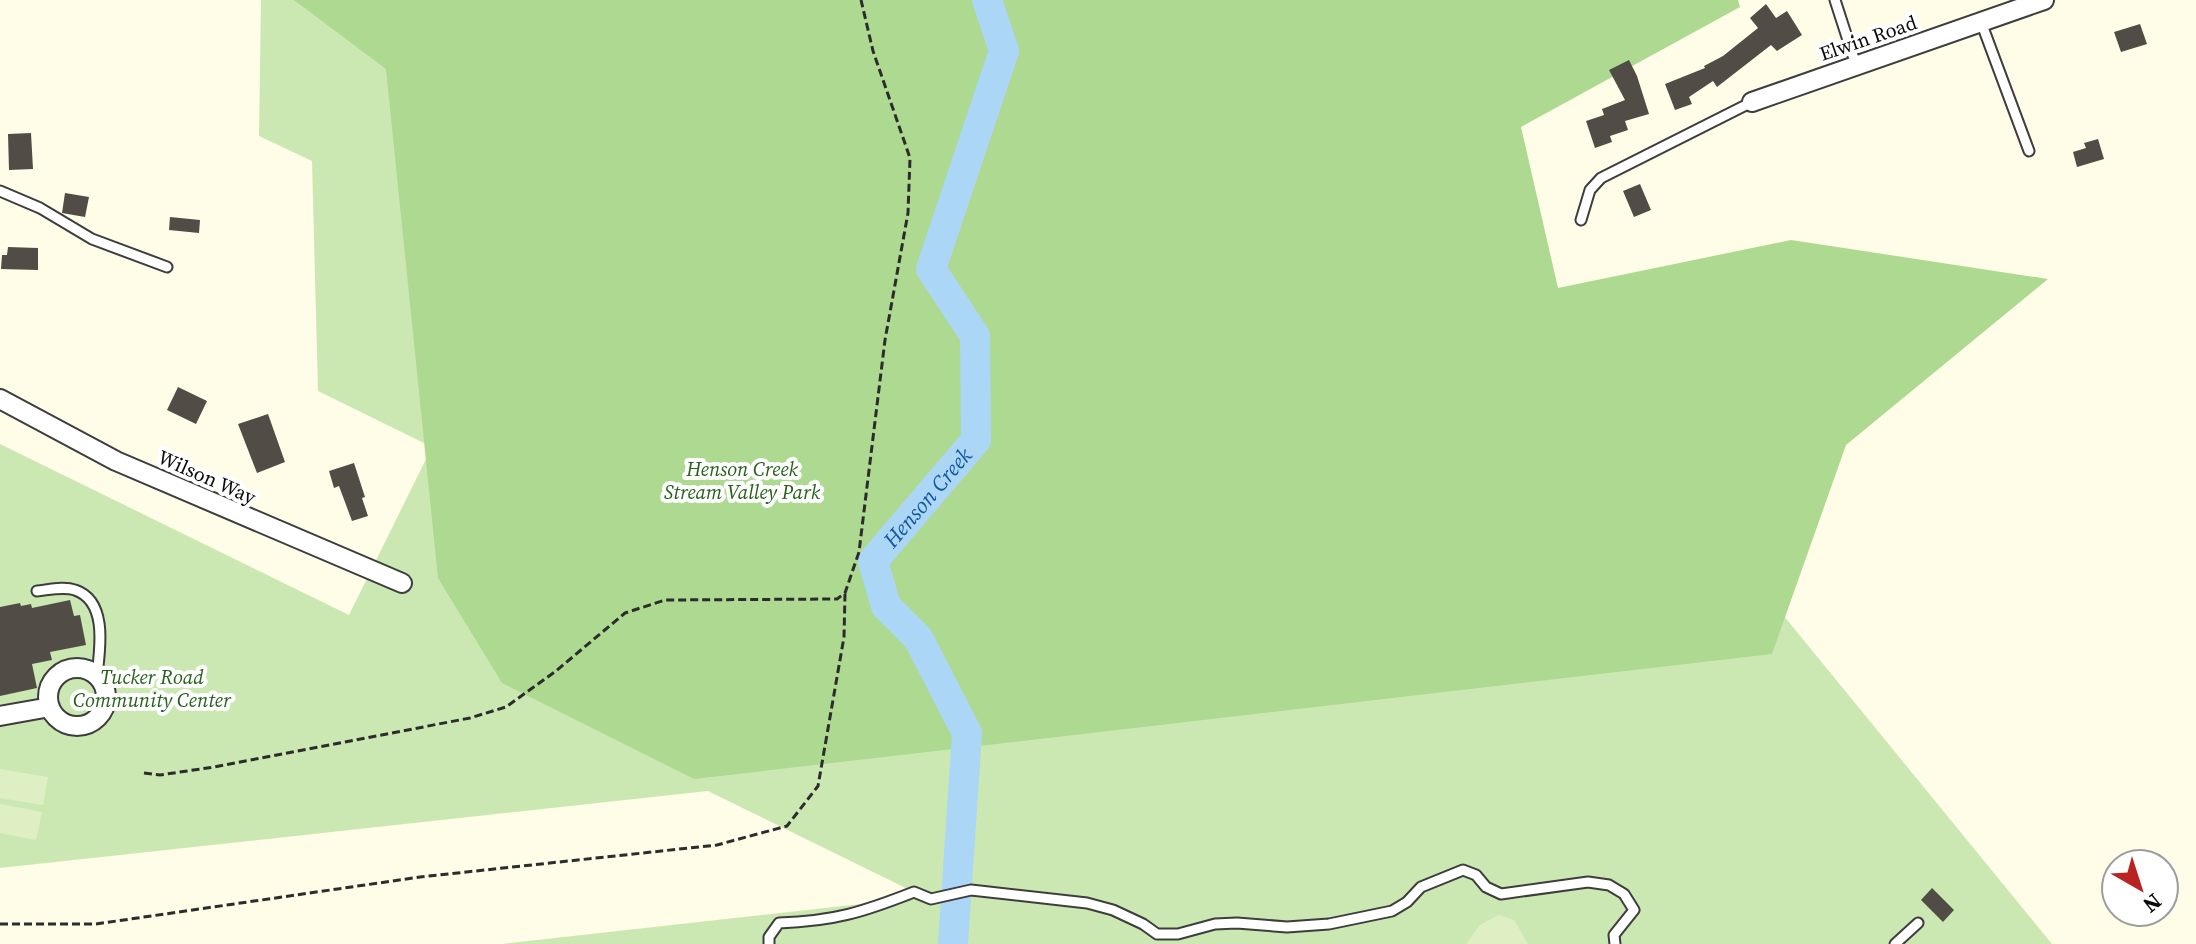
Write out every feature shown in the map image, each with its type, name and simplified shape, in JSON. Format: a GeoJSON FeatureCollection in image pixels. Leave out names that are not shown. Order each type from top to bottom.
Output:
{"type":"FeatureCollection","features":[{"type":"Feature","properties":{"kind":"street","name":"Elwin Road"},"geometry":{"type":"LineString","coordinates":[[1752,102],[2044,0]]}},
{"type":"Feature","properties":{"kind":"street","name":"Wilson Way"},"geometry":{"type":"LineString","coordinates":[[0,399],[116,461],[402,583]]}},
{"type":"Feature","properties":{"kind":"street"},"geometry":{"type":"LineString","coordinates":[[79,668],[97,675],[106,692],[103,709],[96,720],[81,725],[62,722],[50,707],[49,688],[61,673],[79,668]]}},
{"type":"Feature","properties":{"kind":"street"},"geometry":{"type":"LineString","coordinates":[[0,716],[50,707]]}},
{"type":"Feature","properties":{"kind":"lane"},"geometry":{"type":"LineString","coordinates":[[1835,0],[1856,65]]}},
{"type":"Feature","properties":{"kind":"lane"},"geometry":{"type":"LineString","coordinates":[[1981,22],[2029,151]]}},
{"type":"Feature","properties":{"kind":"lane"},"geometry":{"type":"LineString","coordinates":[[1581,220],[1590,190],[1601,178],[1752,102]]}},
{"type":"Feature","properties":{"kind":"lane"},"geometry":{"type":"LineString","coordinates":[[0,191],[40,208],[92,239],[167,267]]}},
{"type":"Feature","properties":{"kind":"lane"},"geometry":{"type":"LineString","coordinates":[[37,591],[72,588],[94,607],[100,627],[97,675]]}},
{"type":"Feature","properties":{"kind":"lane"},"geometry":{"type":"LineString","coordinates":[[769,944],[769,937],[779,923],[835,919],[867,911],[914,892],[931,899],[971,890],[1087,903],[1113,910],[1157,934],[1178,934],[1201,926],[1237,923],[1287,927],[1329,924],[1392,911],[1407,902],[1421,887],[1463,870],[1476,875],[1486,887],[1501,894],[1588,882],[1615,887],[1631,902],[1634,910],[1614,935],[1615,944]]}},
{"type":"Feature","properties":{"kind":"lane"},"geometry":{"type":"LineString","coordinates":[[1895,944],[1918,923]]}},
{"type":"Feature","properties":{"kind":"path"},"geometry":{"type":"LineString","coordinates":[[0,924],[96,924],[420,877],[717,845],[787,826],[818,786],[844,637],[845,593],[859,552],[885,340],[909,200],[910,158],[873,51],[861,0]]}},
{"type":"Feature","properties":{"kind":"path"},"geometry":{"type":"LineString","coordinates":[[144,773],[160,775],[214,767],[470,718],[506,707],[556,671],[625,613],[665,600],[837,599],[845,593]]}},
{"type":"Feature","properties":{"kind":"green space","name":"Henson Creek Stream Valley Park"},"geometry":{"type":"Polygon","coordinates":[[[261,0],[1319,0],[1685,495],[2052,944],[502,944],[924,897],[708,791],[0,868],[0,444],[349,615],[432,447],[318,391],[312,161],[259,136],[261,0]]]}},
{"type":"Feature","properties":{"kind":"green space","name":"Henson Creek Stream Valley Park"},"geometry":{"type":"Polygon","coordinates":[[[294,0],[1738,0],[1740,7],[1521,127],[1558,288],[1791,240],[2048,279],[1846,445],[1772,654],[694,779],[502,683],[438,578],[386,69],[294,0]]]}},
{"type":"Feature","properties":{"kind":"green space"},"geometry":{"type":"Polygon","coordinates":[[[0,769],[48,777],[43,805],[0,798],[0,769]]]}},
{"type":"Feature","properties":{"kind":"green space"},"geometry":{"type":"Polygon","coordinates":[[[0,804],[42,812],[36,840],[0,833],[0,804]]]}},
{"type":"Feature","properties":{"kind":"green space"},"geometry":{"type":"Polygon","coordinates":[[[1499,915],[1514,920],[1528,944],[1466,944],[1480,925],[1499,915]]]}},
{"type":"Feature","properties":{"kind":"building"},"geometry":{"type":"Polygon","coordinates":[[[1766,4],[1776,18],[1787,11],[1802,35],[1777,51],[1771,45],[1717,87],[1713,81],[1689,97],[1692,104],[1675,110],[1665,84],[1705,68],[1723,56],[1758,28],[1750,18],[1766,4]]]}},
{"type":"Feature","properties":{"kind":"building"},"geometry":{"type":"Polygon","coordinates":[[[2140,24],[2147,44],[2121,52],[2114,32],[2140,24]]]}},
{"type":"Feature","properties":{"kind":"building"},"geometry":{"type":"Polygon","coordinates":[[[1629,60],[1649,114],[1625,121],[1628,130],[1610,136],[1612,142],[1595,148],[1586,121],[1604,115],[1602,109],[1625,100],[1609,70],[1629,60]]]}},
{"type":"Feature","properties":{"kind":"building"},"geometry":{"type":"Polygon","coordinates":[[[31,133],[33,169],[9,170],[8,134],[31,133]]]}},
{"type":"Feature","properties":{"kind":"building"},"geometry":{"type":"Polygon","coordinates":[[[2098,139],[2104,159],[2077,167],[2073,152],[2086,148],[2084,143],[2098,139]]]}},
{"type":"Feature","properties":{"kind":"building"},"geometry":{"type":"Polygon","coordinates":[[[1640,184],[1651,210],[1634,217],[1623,191],[1640,184]]]}},
{"type":"Feature","properties":{"kind":"building"},"geometry":{"type":"Polygon","coordinates":[[[65,193],[89,197],[85,217],[62,213],[65,193]]]}},
{"type":"Feature","properties":{"kind":"building"},"geometry":{"type":"Polygon","coordinates":[[[170,217],[200,220],[199,233],[169,230],[170,217]]]}},
{"type":"Feature","properties":{"kind":"building"},"geometry":{"type":"Polygon","coordinates":[[[8,247],[38,248],[38,270],[1,269],[2,255],[7,255],[8,247]]]}},
{"type":"Feature","properties":{"kind":"building"},"geometry":{"type":"Polygon","coordinates":[[[178,387],[207,401],[196,424],[167,410],[178,387]]]}},
{"type":"Feature","properties":{"kind":"building"},"geometry":{"type":"Polygon","coordinates":[[[268,414],[285,462],[257,473],[238,424],[268,414]]]}},
{"type":"Feature","properties":{"kind":"building"},"geometry":{"type":"Polygon","coordinates":[[[354,463],[368,516],[352,521],[339,486],[334,488],[329,471],[354,463]]]}},
{"type":"Feature","properties":{"kind":"building"},"geometry":{"type":"Polygon","coordinates":[[[70,600],[74,616],[80,615],[86,645],[50,652],[52,660],[32,664],[37,688],[0,696],[0,607],[20,603],[21,606],[31,604],[32,608],[70,600]]]}},
{"type":"Feature","properties":{"kind":"building"},"geometry":{"type":"Polygon","coordinates":[[[1932,888],[1954,910],[1943,922],[1921,900],[1932,888]]]}},
{"type":"Feature","properties":{"kind":"waterway","name":"Henson Creek"},"geometry":{"type":"LineString","coordinates":[[953,944],[967,733],[918,638],[886,606],[873,561],[976,440],[975,336],[931,269],[1004,51],[987,0]]}},
{"type":"Feature","properties":{"kind":"park label","name":"Tucker Road Community Center"},"geometry":{"type":"Point","coordinates":[152,688]}}]}
